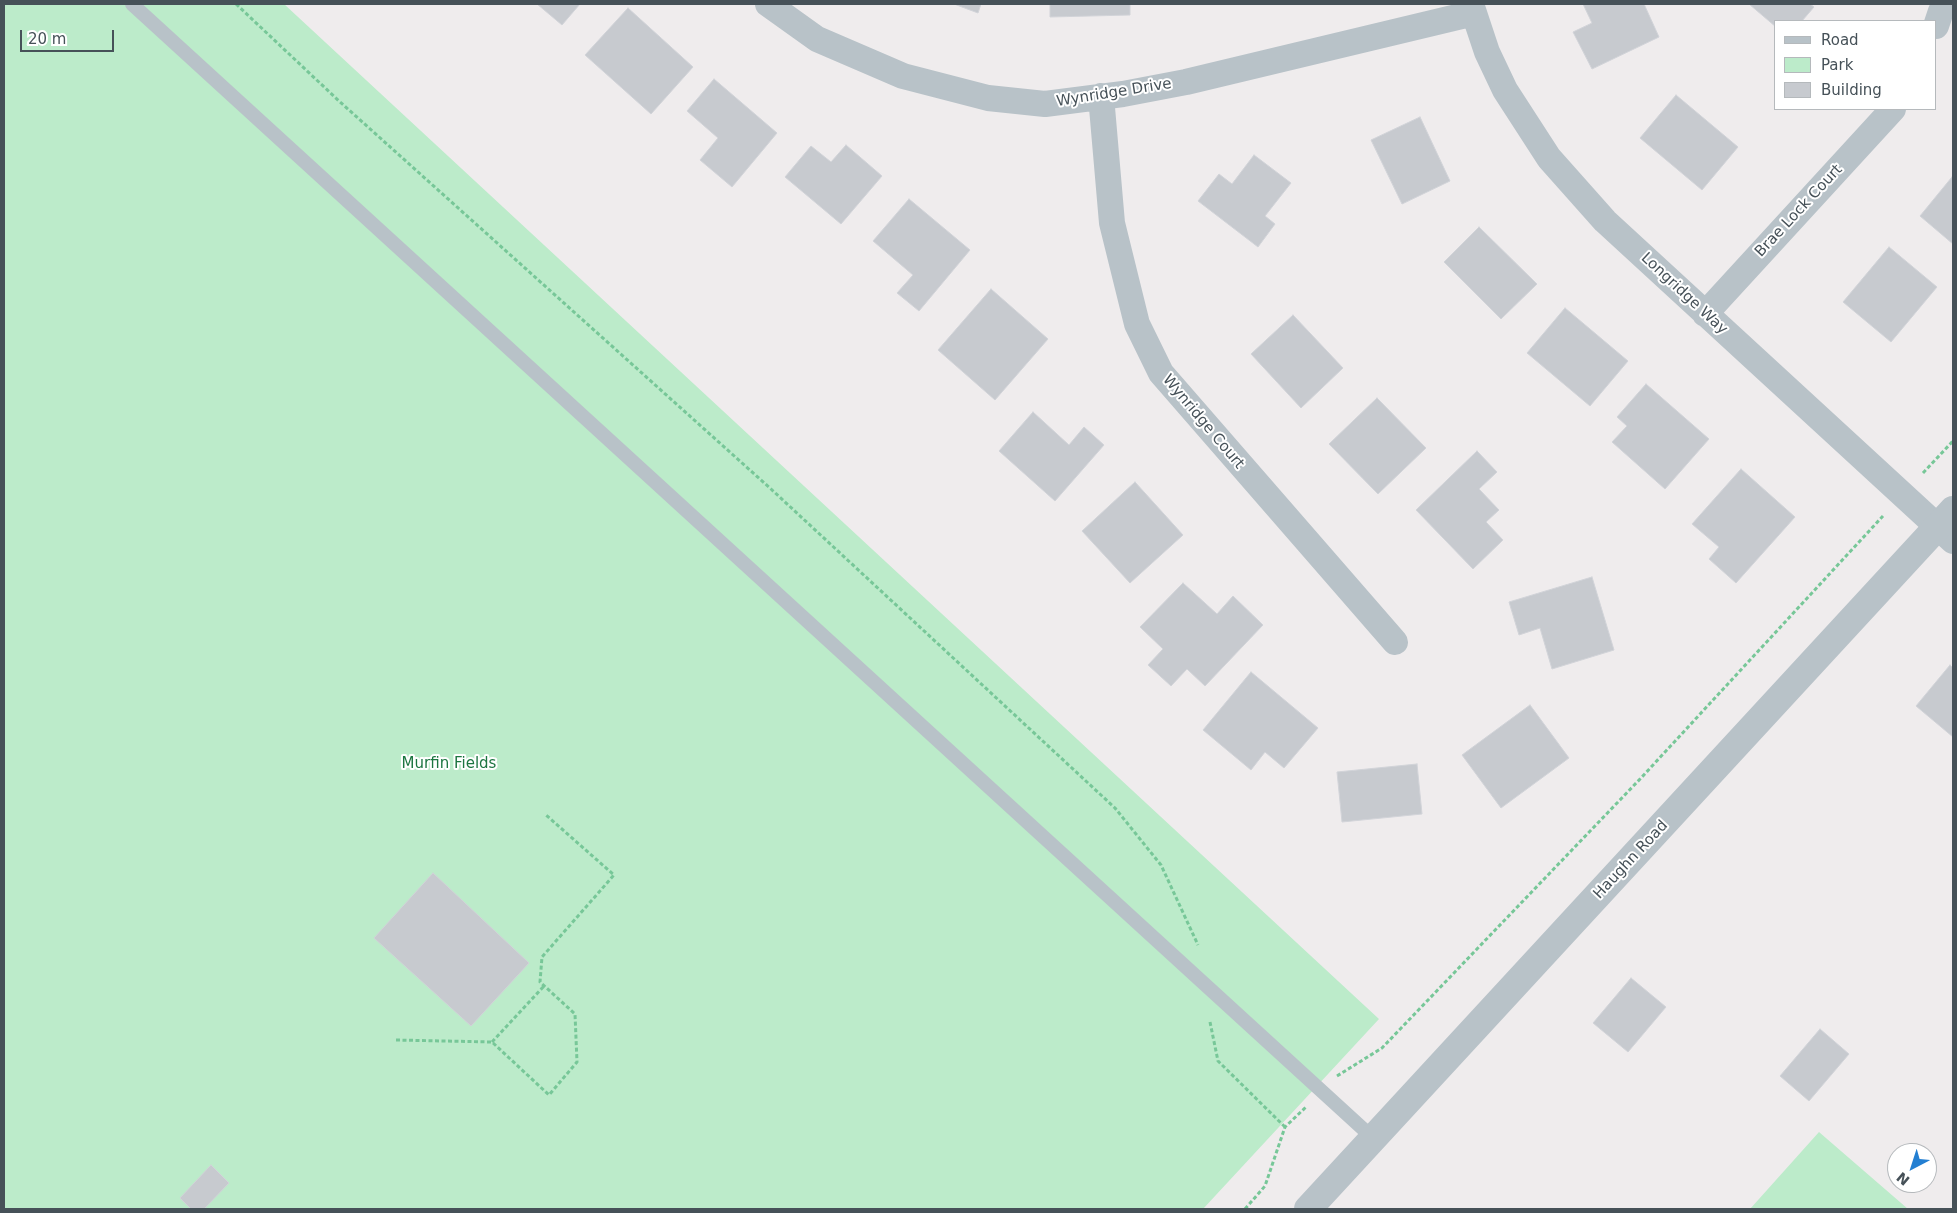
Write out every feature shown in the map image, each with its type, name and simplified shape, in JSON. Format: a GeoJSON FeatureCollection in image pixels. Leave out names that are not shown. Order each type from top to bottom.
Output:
{"type":"FeatureCollection","features":[{"type":"Feature","properties":{"kind":"street","name":"Wynridge Drive"},"geometry":{"type":"LineString","coordinates":[[768,4],[816,39],[903,76],[988,98],[1045,104],[1123,94],[1186,82],[1472,9]]}},
{"type":"Feature","properties":{"kind":"street","name":"Longridge Way"},"geometry":{"type":"LineString","coordinates":[[1472,9],[1487,52],[1505,90],[1549,158],[1604,221],[1903,495],[1948,526]]}},
{"type":"Feature","properties":{"kind":"street","name":"Wynridge Court"},"geometry":{"type":"LineString","coordinates":[[1101,96],[1112,223],[1138,324],[1161,373],[1395,642]]}},
{"type":"Feature","properties":{"kind":"street","name":"Brae Lock Court"},"geometry":{"type":"LineString","coordinates":[[1704,314],[1892,110]]}},
{"type":"Feature","properties":{"kind":"street","name":"Haughn Road"},"geometry":{"type":"LineString","coordinates":[[1308,1209],[1948,526]]}},
{"type":"Feature","properties":{"kind":"lane"},"geometry":{"type":"LineString","coordinates":[[132,4],[1373,1138]]}},
{"type":"Feature","properties":{"kind":"path"},"geometry":{"type":"LineString","coordinates":[[236,4],[346,107],[771,489],[1115,808],[1162,865],[1197,944],[1202,983],[1218,1061],[1285,1127]]}},
{"type":"Feature","properties":{"kind":"path"},"geometry":{"type":"LineString","coordinates":[[1245,1209],[1265,1186],[1285,1127],[1337,1076],[1382,1048],[1641,778],[1953,441]]}},
{"type":"Feature","properties":{"kind":"path"},"geometry":{"type":"LineString","coordinates":[[396,1040],[492,1042],[549,1095],[577,1062],[575,1014],[540,982],[542,957],[614,875],[546,815]]}},
{"type":"Feature","properties":{"kind":"path"},"geometry":{"type":"LineString","coordinates":[[1197,944],[1204,951]]}},
{"type":"Feature","properties":{"kind":"path"},"geometry":{"type":"LineString","coordinates":[[492,1042],[544,986]]}},
{"type":"Feature","properties":{"kind":"path"},"geometry":{"type":"LineString","coordinates":[[1330,1069],[1337,1076]]}},
{"type":"Feature","properties":{"kind":"green space","name":"Murfin Fields"},"geometry":{"type":"Polygon","coordinates":[[[4,4],[284,4],[1379,1019],[1203,1209],[4,1209],[4,4]]]}},
{"type":"Feature","properties":{"kind":"green space"},"geometry":{"type":"Polygon","coordinates":[[[1819,1132],[1887,1191],[1887,1193],[1890,1193],[1908,1209],[1750,1209],[1819,1132]]]}},
{"type":"Feature","properties":{"kind":"building"},"geometry":{"type":"Polygon","coordinates":[[[537,4],[580,4],[562,25],[537,4]]]}},
{"type":"Feature","properties":{"kind":"building"},"geometry":{"type":"Polygon","coordinates":[[[954,4],[981,4],[978,13],[954,4]]]}},
{"type":"Feature","properties":{"kind":"building"},"geometry":{"type":"Polygon","coordinates":[[[1050,4],[1130,4],[1130,15],[1050,17],[1050,4]]]}},
{"type":"Feature","properties":{"kind":"building"},"geometry":{"type":"Polygon","coordinates":[[[1583,4],[1644,4],[1659,37],[1592,69],[1573,32],[1592,23],[1583,4]]]}},
{"type":"Feature","properties":{"kind":"building"},"geometry":{"type":"Polygon","coordinates":[[[1749,4],[1810,4],[1814,7],[1803,20],[1774,20],[1774,25],[1749,4]]]}},
{"type":"Feature","properties":{"kind":"building"},"geometry":{"type":"Polygon","coordinates":[[[628,8],[693,67],[651,114],[585,55],[628,8]]]}},
{"type":"Feature","properties":{"kind":"building"},"geometry":{"type":"Polygon","coordinates":[[[714,79],[777,133],[732,187],[700,160],[718,138],[687,111],[714,79]]]}},
{"type":"Feature","properties":{"kind":"building"},"geometry":{"type":"Polygon","coordinates":[[[1676,95],[1738,147],[1702,190],[1640,138],[1676,95]]]}},
{"type":"Feature","properties":{"kind":"building"},"geometry":{"type":"Polygon","coordinates":[[[1420,117],[1450,181],[1402,204],[1371,140],[1420,117]]]}},
{"type":"Feature","properties":{"kind":"building"},"geometry":{"type":"Polygon","coordinates":[[[846,145],[882,176],[841,224],[785,177],[811,146],[831,162],[846,145]]]}},
{"type":"Feature","properties":{"kind":"building"},"geometry":{"type":"Polygon","coordinates":[[[1254,155],[1291,183],[1265,216],[1275,224],[1258,247],[1198,201],[1219,174],[1232,184],[1254,155]]]}},
{"type":"Feature","properties":{"kind":"building"},"geometry":{"type":"Polygon","coordinates":[[[1953,178],[1953,244],[1920,216],[1953,178]]]}},
{"type":"Feature","properties":{"kind":"building"},"geometry":{"type":"Polygon","coordinates":[[[909,199],[970,250],[919,311],[897,293],[913,275],[873,241],[909,199]]]}},
{"type":"Feature","properties":{"kind":"building"},"geometry":{"type":"Polygon","coordinates":[[[1479,227],[1537,284],[1501,319],[1444,262],[1479,227]]]}},
{"type":"Feature","properties":{"kind":"building"},"geometry":{"type":"Polygon","coordinates":[[[1889,247],[1937,287],[1891,342],[1843,302],[1889,247]]]}},
{"type":"Feature","properties":{"kind":"building"},"geometry":{"type":"Polygon","coordinates":[[[991,289],[1048,339],[995,400],[938,350],[991,289]]]}},
{"type":"Feature","properties":{"kind":"building"},"geometry":{"type":"Polygon","coordinates":[[[1565,308],[1628,361],[1590,406],[1527,353],[1565,308]]]}},
{"type":"Feature","properties":{"kind":"building"},"geometry":{"type":"Polygon","coordinates":[[[1293,315],[1343,368],[1301,408],[1251,354],[1293,315]]]}},
{"type":"Feature","properties":{"kind":"building"},"geometry":{"type":"Polygon","coordinates":[[[1646,384],[1709,439],[1665,489],[1612,442],[1627,426],[1617,417],[1646,384]]]}},
{"type":"Feature","properties":{"kind":"building"},"geometry":{"type":"Polygon","coordinates":[[[1377,398],[1426,448],[1378,494],[1329,444],[1377,398]]]}},
{"type":"Feature","properties":{"kind":"building"},"geometry":{"type":"Polygon","coordinates":[[[1033,412],[1069,445],[1084,427],[1104,445],[1055,501],[999,451],[1033,412]]]}},
{"type":"Feature","properties":{"kind":"building"},"geometry":{"type":"Polygon","coordinates":[[[1477,451],[1497,472],[1479,489],[1499,510],[1486,522],[1503,540],[1473,569],[1416,510],[1477,451]]]}},
{"type":"Feature","properties":{"kind":"building"},"geometry":{"type":"Polygon","coordinates":[[[1741,469],[1795,517],[1736,583],[1709,559],[1719,547],[1692,524],[1741,469]]]}},
{"type":"Feature","properties":{"kind":"building"},"geometry":{"type":"Polygon","coordinates":[[[1135,482],[1183,535],[1130,583],[1082,531],[1135,482]]]}},
{"type":"Feature","properties":{"kind":"building"},"geometry":{"type":"Polygon","coordinates":[[[1592,577],[1614,650],[1552,669],[1540,628],[1519,635],[1509,602],[1592,577]]]}},
{"type":"Feature","properties":{"kind":"building"},"geometry":{"type":"Polygon","coordinates":[[[1183,583],[1217,614],[1233,596],[1263,625],[1205,686],[1187,669],[1171,686],[1148,665],[1163,649],[1140,627],[1183,583]]]}},
{"type":"Feature","properties":{"kind":"building"},"geometry":{"type":"Polygon","coordinates":[[[1950,665],[1953,668],[1953,737],[1916,706],[1950,665]]]}},
{"type":"Feature","properties":{"kind":"building"},"geometry":{"type":"Polygon","coordinates":[[[1251,672],[1318,728],[1284,768],[1265,752],[1251,770],[1203,730],[1251,672]]]}},
{"type":"Feature","properties":{"kind":"building"},"geometry":{"type":"Polygon","coordinates":[[[1530,705],[1569,758],[1501,808],[1462,755],[1530,705]]]}},
{"type":"Feature","properties":{"kind":"building"},"geometry":{"type":"Polygon","coordinates":[[[1417,764],[1422,814],[1342,822],[1337,772],[1417,764]]]}},
{"type":"Feature","properties":{"kind":"building"},"geometry":{"type":"Polygon","coordinates":[[[433,873],[529,963],[471,1026],[374,938],[433,873]]]}},
{"type":"Feature","properties":{"kind":"building"},"geometry":{"type":"Polygon","coordinates":[[[1631,978],[1666,1007],[1628,1052],[1593,1023],[1631,978]]]}},
{"type":"Feature","properties":{"kind":"building"},"geometry":{"type":"Polygon","coordinates":[[[1820,1029],[1849,1054],[1809,1101],[1780,1076],[1820,1029]]]}},
{"type":"Feature","properties":{"kind":"building"},"geometry":{"type":"Polygon","coordinates":[[[211,1165],[229,1183],[204,1209],[191,1209],[180,1198],[211,1165]]]}}]}
